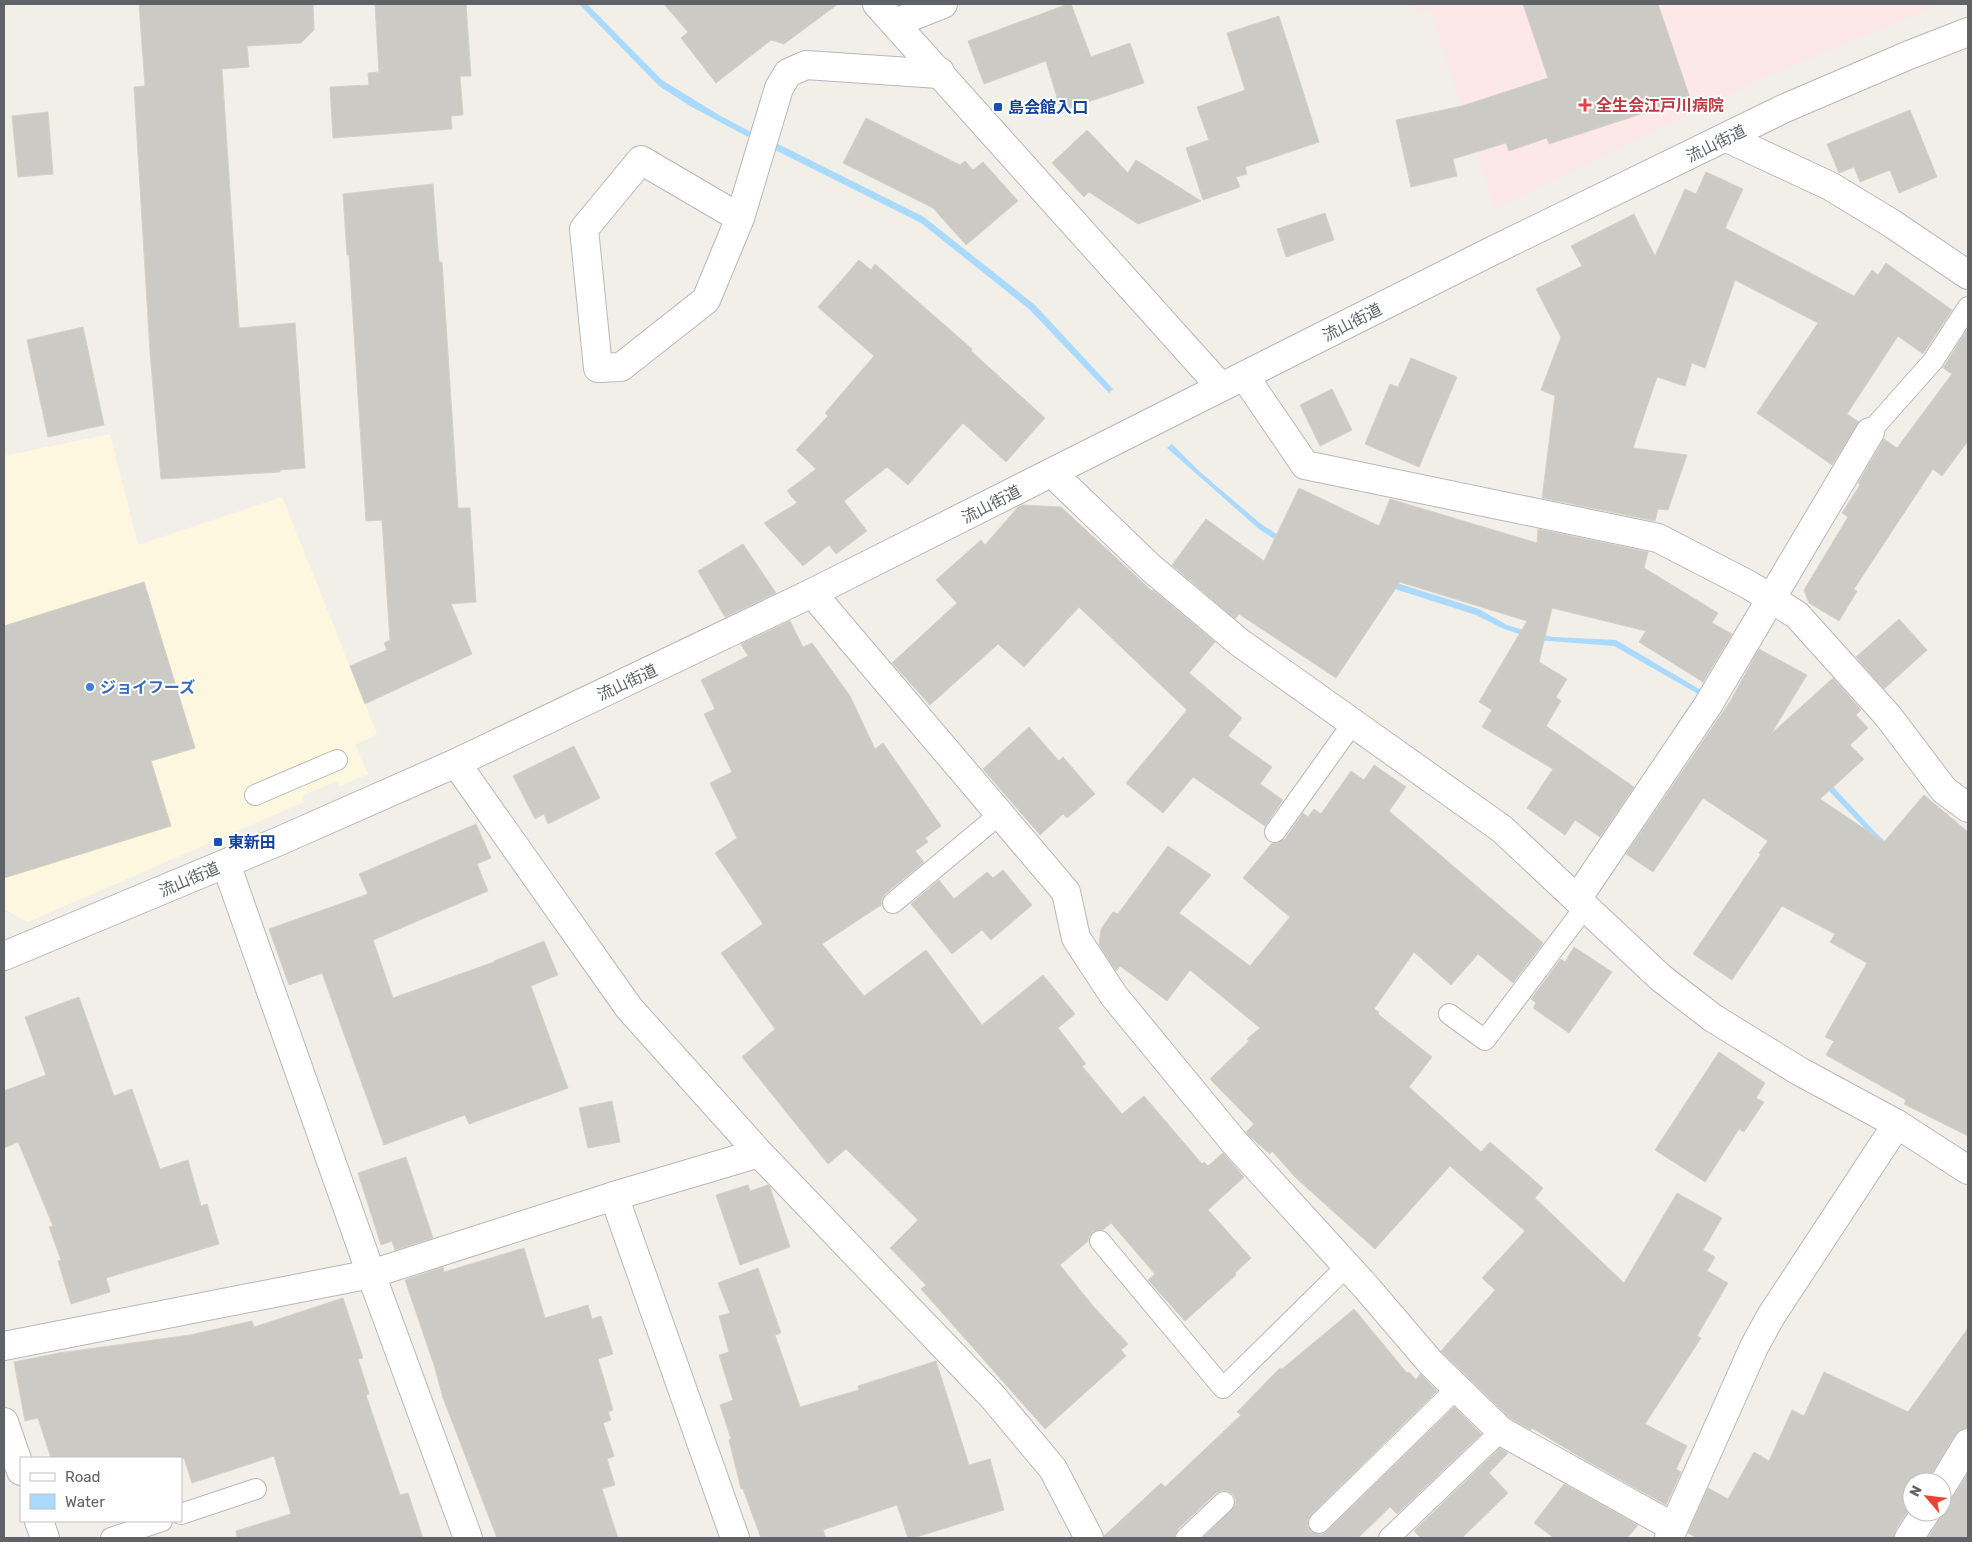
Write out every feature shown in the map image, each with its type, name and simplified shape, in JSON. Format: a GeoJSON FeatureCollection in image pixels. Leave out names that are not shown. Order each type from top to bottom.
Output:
{"type":"FeatureCollection","features":[{"type":"Feature","properties":{"kind":"street"},"geometry":{"type":"LineString","coordinates":[[886,13],[943,4]]}},
{"type":"Feature","properties":{"kind":"street"},"geometry":{"type":"LineString","coordinates":[[886,13],[1233,382],[1305,465],[1658,538],[1749,585],[1797,616],[1888,716],[1944,790],[1968,808]]}},
{"type":"Feature","properties":{"kind":"street","name":"流山街道"},"geometry":{"type":"LineString","coordinates":[[4,956],[226,864],[456,763],[812,593],[1492,250],[1801,102],[1909,55],[1968,32]]}},
{"type":"Feature","properties":{"kind":"street"},"geometry":{"type":"LineString","coordinates":[[740,218],[641,160],[584,228],[598,368],[621,367],[706,300],[740,218],[779,88],[788,73],[806,66],[939,74],[940,72]]}},
{"type":"Feature","properties":{"kind":"street"},"geometry":{"type":"LineString","coordinates":[[1727,138],[1830,186],[1891,223],[1968,275]]}},
{"type":"Feature","properties":{"kind":"street"},"geometry":{"type":"LineString","coordinates":[[1581,903],[1708,705],[1870,432]]}},
{"type":"Feature","properties":{"kind":"street"},"geometry":{"type":"LineString","coordinates":[[1052,473],[1151,568],[1232,636],[1502,829],[1661,978],[1713,1018],[1799,1071],[1897,1124],[1968,1170]]}},
{"type":"Feature","properties":{"kind":"street"},"geometry":{"type":"LineString","coordinates":[[812,593],[1066,892],[1076,938],[1114,996],[1234,1142],[1347,1266],[1431,1363],[1500,1431],[1671,1533],[1754,1347],[1771,1316],[1897,1124]]}},
{"type":"Feature","properties":{"kind":"street"},"geometry":{"type":"LineString","coordinates":[[456,763],[629,1008],[760,1153],[992,1396],[1052,1469],[1089,1538]]}},
{"type":"Feature","properties":{"kind":"street"},"geometry":{"type":"LineString","coordinates":[[226,864],[371,1274],[468,1538]]}},
{"type":"Feature","properties":{"kind":"street"},"geometry":{"type":"LineString","coordinates":[[4,1346],[371,1274],[614,1196],[760,1153]]}},
{"type":"Feature","properties":{"kind":"street"},"geometry":{"type":"LineString","coordinates":[[614,1196],[736,1538]]}},
{"type":"Feature","properties":{"kind":"street"},"geometry":{"type":"LineString","coordinates":[[4,1422],[20,1468]]}},
{"type":"Feature","properties":{"kind":"street"},"geometry":{"type":"LineString","coordinates":[[1950,1472],[1968,1443]]}},
{"type":"Feature","properties":{"kind":"street"},"geometry":{"type":"LineString","coordinates":[[39,1522],[45,1538]]}},
{"type":"Feature","properties":{"kind":"street"},"geometry":{"type":"LineString","coordinates":[[1910,1538],[1920,1522]]}},
{"type":"Feature","properties":{"kind":"lane"},"geometry":{"type":"LineString","coordinates":[[1870,432],[1933,361],[1968,307]]}},
{"type":"Feature","properties":{"kind":"lane"},"geometry":{"type":"LineString","coordinates":[[1275,832],[1353,723]]}},
{"type":"Feature","properties":{"kind":"lane"},"geometry":{"type":"LineString","coordinates":[[255,795],[338,760]]}},
{"type":"Feature","properties":{"kind":"lane"},"geometry":{"type":"LineString","coordinates":[[893,903],[1000,814]]}},
{"type":"Feature","properties":{"kind":"lane"},"geometry":{"type":"LineString","coordinates":[[1450,1014],[1484,1040],[1581,903]]}},
{"type":"Feature","properties":{"kind":"lane"},"geometry":{"type":"LineString","coordinates":[[1100,1241],[1224,1388],[1347,1266]]}},
{"type":"Feature","properties":{"kind":"lane"},"geometry":{"type":"LineString","coordinates":[[1319,1523],[1457,1388]]}},
{"type":"Feature","properties":{"kind":"lane"},"geometry":{"type":"LineString","coordinates":[[1389,1538],[1500,1431]]}},
{"type":"Feature","properties":{"kind":"lane"},"geometry":{"type":"LineString","coordinates":[[182,1514],[256,1489]]}},
{"type":"Feature","properties":{"kind":"lane"},"geometry":{"type":"LineString","coordinates":[[1186,1538],[1224,1502]]}},
{"type":"Feature","properties":{"kind":"lane"},"geometry":{"type":"LineString","coordinates":[[111,1538],[159,1522]]}},
{"type":"Feature","properties":{"kind":"shaded area","name":"全生会江戸川病院"},"geometry":{"type":"Polygon","coordinates":[[[1413,4],[1941,4],[1767,76],[1495,209],[1430,9],[1416,13],[1413,4]]]}},
{"type":"Feature","properties":{"kind":"shaded area"},"geometry":{"type":"Polygon","coordinates":[[[110,434],[138,545],[282,497],[377,734],[355,745],[368,774],[340,786],[337,781],[302,796],[304,802],[28,922],[4,909],[4,456],[110,434]]]}},
{"type":"Feature","properties":{"kind":"water"},"geometry":{"type":"Polygon","coordinates":[[[579,4],[587,4],[662,80],[751,132],[748,137],[690,106],[659,86],[579,4]]]}},
{"type":"Feature","properties":{"kind":"water"},"geometry":{"type":"Polygon","coordinates":[[[776,143],[924,217],[1035,305],[1113,389],[1109,393],[1029,309],[921,223],[773,149],[776,143]]]}},
{"type":"Feature","properties":{"kind":"water"},"geometry":{"type":"Polygon","coordinates":[[[1172,444],[1200,472],[1261,524],[1295,546],[1400,584],[1479,609],[1507,625],[1537,634],[1554,637],[1616,640],[1701,690],[1698,694],[1614,646],[1536,640],[1504,629],[1476,615],[1398,590],[1291,550],[1259,529],[1167,448],[1172,444]]]}},
{"type":"Feature","properties":{"kind":"water"},"geometry":{"type":"Polygon","coordinates":[[[1725,709],[1813,765],[1876,833],[1911,866],[1968,903],[1968,910],[1924,883],[1871,835],[1809,770],[1722,714],[1725,709]]]}},
{"type":"Feature","properties":{"kind":"building"},"geometry":{"type":"Polygon","coordinates":[[[139,4],[313,4],[314,30],[301,43],[247,46],[249,67],[222,69],[239,328],[295,323],[305,468],[280,470],[280,472],[161,479],[150,352],[134,87],[145,86],[139,4]]]}},
{"type":"Feature","properties":{"kind":"building"},"geometry":{"type":"Polygon","coordinates":[[[375,4],[466,4],[471,76],[460,76],[463,115],[451,116],[452,129],[333,138],[330,87],[369,85],[368,73],[379,72],[375,4]]]}},
{"type":"Feature","properties":{"kind":"building"},"geometry":{"type":"Polygon","coordinates":[[[664,4],[838,4],[784,44],[771,40],[716,83],[681,38],[688,32],[664,4]]]}},
{"type":"Feature","properties":{"kind":"building"},"geometry":{"type":"Polygon","coordinates":[[[1071,4],[1091,57],[1130,43],[1144,83],[1061,111],[1046,61],[984,84],[968,41],[1071,4]]]}},
{"type":"Feature","properties":{"kind":"building"},"geometry":{"type":"Polygon","coordinates":[[[1523,4],[1658,4],[1690,98],[1549,144],[1547,138],[1509,151],[1506,143],[1453,159],[1457,176],[1411,187],[1396,120],[1462,106],[1548,78],[1523,4]]]}},
{"type":"Feature","properties":{"kind":"building"},"geometry":{"type":"Polygon","coordinates":[[[1279,16],[1319,142],[1245,167],[1247,174],[1236,177],[1240,187],[1203,200],[1186,148],[1209,140],[1197,107],[1245,90],[1227,33],[1279,16]]]}},
{"type":"Feature","properties":{"kind":"building"},"geometry":{"type":"Polygon","coordinates":[[[1910,110],[1937,177],[1899,193],[1890,170],[1860,182],[1854,167],[1839,173],[1827,144],[1910,110]]]}},
{"type":"Feature","properties":{"kind":"building"},"geometry":{"type":"Polygon","coordinates":[[[48,112],[53,174],[18,177],[12,116],[48,112]]]}},
{"type":"Feature","properties":{"kind":"building"},"geometry":{"type":"Polygon","coordinates":[[[866,118],[960,165],[965,161],[973,170],[983,162],[1018,201],[966,245],[933,208],[843,163],[866,118]]]}},
{"type":"Feature","properties":{"kind":"building"},"geometry":{"type":"Polygon","coordinates":[[[1087,130],[1128,173],[1136,160],[1201,201],[1138,224],[1089,192],[1084,197],[1052,163],[1087,130]]]}},
{"type":"Feature","properties":{"kind":"building"},"geometry":{"type":"Polygon","coordinates":[[[1706,172],[1743,189],[1725,228],[1854,296],[1872,270],[1878,275],[1886,263],[1952,310],[1923,354],[1898,336],[1847,414],[1859,422],[1832,465],[1757,413],[1818,323],[1735,280],[1705,368],[1692,363],[1685,386],[1657,377],[1633,448],[1687,455],[1668,510],[1658,509],[1655,521],[1542,498],[1555,396],[1541,390],[1561,337],[1536,289],[1582,266],[1571,246],[1634,214],[1655,256],[1685,189],[1696,194],[1706,172]]]}},
{"type":"Feature","properties":{"kind":"building"},"geometry":{"type":"Polygon","coordinates":[[[433,184],[439,262],[442,262],[458,508],[470,508],[476,602],[451,604],[472,654],[365,704],[350,666],[387,650],[384,643],[390,640],[382,520],[366,521],[349,255],[347,255],[343,194],[433,184]]]}},
{"type":"Feature","properties":{"kind":"building"},"geometry":{"type":"Polygon","coordinates":[[[1325,213],[1334,240],[1286,257],[1277,229],[1325,213]]]}},
{"type":"Feature","properties":{"kind":"building"},"geometry":{"type":"Polygon","coordinates":[[[859,260],[871,270],[875,264],[972,349],[971,351],[1045,418],[1006,462],[963,423],[908,485],[887,467],[844,501],[867,531],[836,554],[829,545],[803,566],[764,523],[797,503],[787,491],[816,469],[796,450],[828,416],[825,413],[874,356],[818,307],[859,260]]]}},
{"type":"Feature","properties":{"kind":"building"},"geometry":{"type":"Polygon","coordinates":[[[83,327],[104,425],[48,437],[27,340],[83,327]]]}},
{"type":"Feature","properties":{"kind":"building"},"geometry":{"type":"Polygon","coordinates":[[[1968,328],[1968,441],[1942,476],[1933,469],[1854,589],[1857,591],[1839,621],[1809,603],[1804,590],[1848,517],[1842,513],[1860,485],[1858,483],[1884,439],[1897,448],[1952,374],[1943,368],[1968,328]]]}},
{"type":"Feature","properties":{"kind":"building"},"geometry":{"type":"Polygon","coordinates":[[[1411,358],[1457,377],[1419,467],[1365,444],[1390,384],[1398,387],[1411,358]]]}},
{"type":"Feature","properties":{"kind":"building"},"geometry":{"type":"Polygon","coordinates":[[[1332,389],[1352,430],[1320,446],[1300,405],[1332,389]]]}},
{"type":"Feature","properties":{"kind":"building"},"geometry":{"type":"Polygon","coordinates":[[[1299,488],[1379,526],[1390,499],[1537,543],[1538,529],[1648,552],[1644,568],[1718,613],[1712,623],[1732,634],[1703,682],[1639,642],[1646,631],[1552,608],[1539,662],[1567,679],[1556,697],[1561,701],[1546,726],[1634,787],[1600,837],[1575,820],[1565,835],[1527,808],[1553,769],[1482,727],[1492,710],[1479,702],[1527,621],[1400,582],[1336,678],[1239,614],[1235,619],[1172,565],[1206,519],[1264,561],[1299,488]]]}},
{"type":"Feature","properties":{"kind":"building"},"geometry":{"type":"Polygon","coordinates":[[[1022,505],[1061,507],[1152,591],[1215,642],[1189,673],[1242,718],[1228,736],[1272,767],[1260,784],[1283,800],[1265,826],[1193,777],[1163,813],[1126,783],[1187,710],[1079,607],[1024,667],[998,644],[930,705],[892,663],[957,603],[936,580],[981,540],[985,545],[1018,507],[1022,505]]]}},
{"type":"Feature","properties":{"kind":"building"},"geometry":{"type":"Polygon","coordinates":[[[743,544],[776,593],[725,617],[698,571],[743,544]]]}},
{"type":"Feature","properties":{"kind":"building","name":"ジョイフーズ"},"geometry":{"type":"Polygon","coordinates":[[[144,582],[195,748],[151,761],[171,826],[4,878],[4,626],[144,582]]]}},
{"type":"Feature","properties":{"kind":"building"},"geometry":{"type":"Polygon","coordinates":[[[1899,619],[1927,650],[1884,689],[1856,657],[1899,619]]]}},
{"type":"Feature","properties":{"kind":"building"},"geometry":{"type":"Polygon","coordinates":[[[790,621],[803,647],[812,643],[850,696],[875,749],[883,743],[941,826],[925,838],[928,842],[915,851],[924,862],[885,894],[881,905],[822,944],[864,996],[926,950],[982,1025],[1043,975],[1075,1014],[1058,1028],[1086,1064],[1082,1066],[1122,1114],[1144,1096],[1202,1164],[1204,1162],[1208,1166],[1223,1153],[1244,1177],[1208,1210],[1251,1258],[1235,1273],[1236,1275],[1185,1321],[1148,1280],[1155,1274],[1111,1223],[1103,1230],[1093,1232],[1089,1236],[1088,1241],[1060,1265],[1093,1306],[1128,1344],[1121,1350],[1126,1356],[1045,1429],[921,1289],[926,1285],[890,1248],[918,1220],[846,1149],[828,1164],[742,1057],[775,1029],[721,953],[763,924],[715,853],[737,838],[710,783],[732,772],[704,714],[715,709],[701,680],[748,656],[741,644],[790,621]]]}},
{"type":"Feature","properties":{"kind":"building"},"geometry":{"type":"Polygon","coordinates":[[[1759,649],[1807,675],[1771,734],[1833,678],[1861,710],[1856,715],[1868,728],[1850,745],[1864,759],[1820,799],[1884,842],[1924,795],[1968,832],[1968,1136],[1904,1104],[1906,1100],[1826,1055],[1834,1041],[1825,1037],[1867,963],[1830,942],[1835,934],[1782,906],[1732,980],[1693,954],[1768,841],[1703,798],[1653,872],[1626,854],[1731,700],[1759,649]]]}},
{"type":"Feature","properties":{"kind":"building"},"geometry":{"type":"Polygon","coordinates":[[[1029,727],[1059,761],[1063,757],[1095,794],[1067,818],[1063,814],[1040,835],[983,769],[1029,727]]]}},
{"type":"Feature","properties":{"kind":"building"},"geometry":{"type":"Polygon","coordinates":[[[574,746],[600,798],[548,824],[544,814],[535,819],[513,776],[574,746]]]}},
{"type":"Feature","properties":{"kind":"building"},"geometry":{"type":"Polygon","coordinates":[[[1374,765],[1406,787],[1389,811],[1543,943],[1513,983],[1478,954],[1451,985],[1414,952],[1374,1009],[1432,1057],[1409,1087],[1481,1152],[1490,1142],[1543,1188],[1535,1198],[1624,1283],[1677,1193],[1722,1218],[1703,1250],[1715,1257],[1707,1271],[1728,1283],[1697,1336],[1701,1338],[1645,1424],[1687,1446],[1676,1469],[1681,1472],[1666,1505],[1532,1428],[1531,1430],[1510,1418],[1441,1351],[1495,1290],[1482,1278],[1525,1231],[1450,1166],[1375,1249],[1296,1178],[1272,1151],[1270,1154],[1248,1135],[1246,1132],[1254,1124],[1210,1079],[1249,1041],[1247,1039],[1260,1028],[1190,970],[1167,1001],[1120,966],[1116,971],[1099,945],[1101,929],[1113,912],[1118,914],[1168,846],[1211,875],[1179,913],[1250,966],[1290,917],[1243,878],[1272,843],[1279,843],[1285,839],[1303,813],[1308,817],[1314,809],[1321,814],[1351,771],[1364,780],[1374,765]]]}},
{"type":"Feature","properties":{"kind":"building"},"geometry":{"type":"Polygon","coordinates":[[[476,824],[491,858],[477,864],[488,891],[373,940],[393,998],[494,962],[544,941],[558,975],[531,986],[568,1088],[469,1124],[465,1115],[384,1145],[322,973],[289,985],[269,929],[368,894],[359,874],[476,824]]]}},
{"type":"Feature","properties":{"kind":"building"},"geometry":{"type":"Polygon","coordinates":[[[1003,870],[1032,905],[991,940],[982,930],[952,954],[911,904],[939,880],[954,899],[987,872],[993,878],[1003,870]]]}},
{"type":"Feature","properties":{"kind":"building"},"geometry":{"type":"Polygon","coordinates":[[[1574,947],[1612,972],[1569,1033],[1533,1008],[1536,1003],[1531,999],[1561,959],[1565,962],[1574,947]]]}},
{"type":"Feature","properties":{"kind":"building"},"geometry":{"type":"Polygon","coordinates":[[[79,997],[114,1096],[132,1089],[160,1169],[188,1160],[201,1206],[207,1204],[219,1244],[106,1278],[110,1292],[71,1304],[58,1261],[61,1260],[49,1227],[53,1226],[22,1151],[18,1142],[4,1148],[4,1091],[46,1075],[25,1017],[79,997]]]}},
{"type":"Feature","properties":{"kind":"building"},"geometry":{"type":"Polygon","coordinates":[[[1719,1052],[1765,1083],[1756,1098],[1764,1102],[1744,1132],[1739,1129],[1705,1182],[1655,1150],[1719,1052]]]}},
{"type":"Feature","properties":{"kind":"building"},"geometry":{"type":"Polygon","coordinates":[[[612,1101],[620,1142],[588,1148],[579,1108],[612,1101]]]}},
{"type":"Feature","properties":{"kind":"building"},"geometry":{"type":"Polygon","coordinates":[[[406,1157],[433,1238],[395,1250],[392,1241],[381,1245],[358,1173],[406,1157]]]}},
{"type":"Feature","properties":{"kind":"building"},"geometry":{"type":"Polygon","coordinates":[[[748,1185],[750,1191],[768,1185],[770,1187],[790,1247],[740,1265],[716,1195],[748,1185]]]}},
{"type":"Feature","properties":{"kind":"building"},"geometry":{"type":"Polygon","coordinates":[[[524,1248],[545,1318],[588,1305],[592,1319],[601,1316],[613,1354],[598,1359],[613,1410],[608,1412],[611,1420],[603,1423],[614,1456],[607,1459],[615,1485],[602,1489],[618,1538],[497,1538],[443,1398],[435,1368],[405,1280],[443,1267],[444,1272],[524,1248]]]}},
{"type":"Feature","properties":{"kind":"building"},"geometry":{"type":"Polygon","coordinates":[[[758,1268],[781,1333],[775,1335],[800,1407],[859,1390],[858,1386],[936,1361],[969,1465],[990,1459],[1004,1510],[913,1538],[908,1538],[897,1505],[823,1530],[826,1538],[761,1538],[743,1489],[741,1489],[729,1440],[731,1439],[720,1405],[733,1400],[719,1355],[729,1352],[719,1316],[730,1313],[718,1283],[758,1268]]]}},
{"type":"Feature","properties":{"kind":"building"},"geometry":{"type":"Polygon","coordinates":[[[343,1298],[363,1358],[358,1359],[369,1394],[366,1395],[400,1495],[408,1493],[423,1538],[237,1538],[236,1531],[291,1514],[274,1456],[192,1483],[184,1458],[182,1457],[51,1457],[38,1418],[25,1421],[14,1362],[59,1353],[190,1335],[252,1321],[254,1327],[343,1298]]]}},
{"type":"Feature","properties":{"kind":"building"},"geometry":{"type":"Polygon","coordinates":[[[1354,1309],[1407,1373],[1409,1372],[1416,1380],[1420,1374],[1437,1391],[1311,1515],[1307,1525],[1311,1532],[1321,1535],[1327,1531],[1454,1407],[1481,1434],[1397,1514],[1390,1507],[1358,1538],[1203,1538],[1235,1506],[1236,1500],[1233,1494],[1222,1490],[1216,1493],[1178,1529],[1174,1538],[1105,1538],[1104,1536],[1161,1483],[1165,1487],[1241,1415],[1237,1412],[1280,1368],[1282,1369],[1354,1309]]]}},
{"type":"Feature","properties":{"kind":"building"},"geometry":{"type":"Polygon","coordinates":[[[1968,1328],[1968,1427],[1960,1430],[1955,1435],[1933,1472],[1902,1472],[1902,1520],[1896,1529],[1894,1538],[1697,1538],[1688,1533],[1708,1488],[1728,1499],[1754,1452],[1769,1461],[1792,1410],[1804,1416],[1824,1372],[1908,1412],[1968,1328]]]}},
{"type":"Feature","properties":{"kind":"building"},"geometry":{"type":"Polygon","coordinates":[[[1500,1448],[1508,1453],[1489,1473],[1508,1493],[1462,1538],[1421,1538],[1414,1531],[1500,1448]]]}},
{"type":"Feature","properties":{"kind":"building"},"geometry":{"type":"Polygon","coordinates":[[[1968,1473],[1968,1538],[1928,1538],[1938,1522],[1952,1522],[1952,1497],[1968,1473]]]}},
{"type":"Feature","properties":{"kind":"building"},"geometry":{"type":"Polygon","coordinates":[[[1564,1484],[1638,1525],[1627,1538],[1554,1538],[1534,1523],[1564,1484]]]}},
{"type":"Feature","properties":{"kind":"place","name":"全生会江戸川病院"},"geometry":{"type":"Point","coordinates":[1585,105]}},
{"type":"Feature","properties":{"kind":"place","name":"島会館入口"},"geometry":{"type":"Point","coordinates":[998,107]}},
{"type":"Feature","properties":{"kind":"place","name":"ジョイフーズ"},"geometry":{"type":"Point","coordinates":[90,687]}},
{"type":"Feature","properties":{"kind":"place","name":"東新田"},"geometry":{"type":"Point","coordinates":[218,842]}}]}
